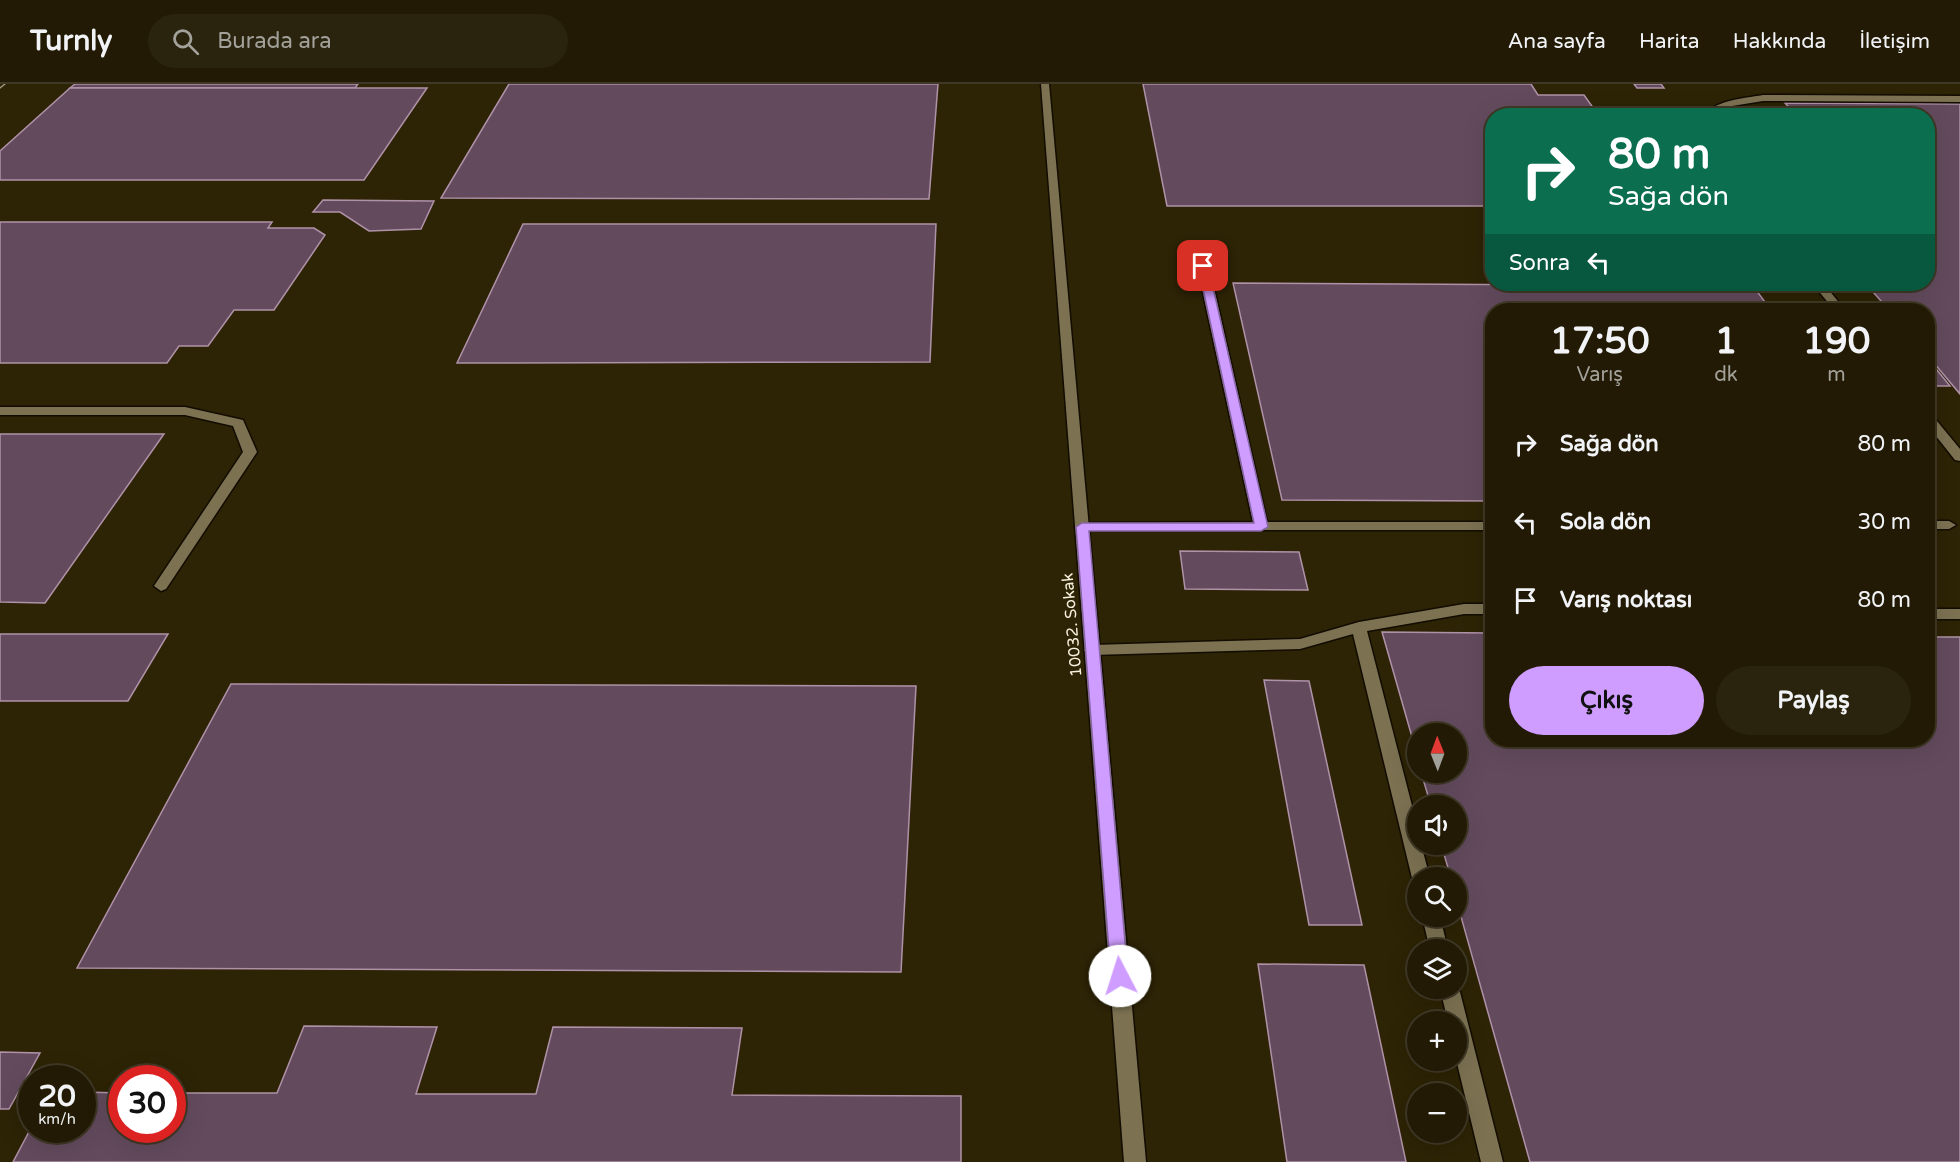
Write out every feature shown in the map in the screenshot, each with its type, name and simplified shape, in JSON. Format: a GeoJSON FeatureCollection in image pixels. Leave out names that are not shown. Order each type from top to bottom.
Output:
{"type":"FeatureCollection","features":[{"type":"Feature","properties":{"kind":"street","name":"10032. Sokak"},"geometry":{"type":"LineString","coordinates":[[1045,84],[1135,1162]]}},
{"type":"Feature","properties":{"kind":"street"},"geometry":{"type":"LineString","coordinates":[[1717,108],[1730,103],[1763,98],[1960,99]]}},
{"type":"Feature","properties":{"kind":"street"},"geometry":{"type":"LineString","coordinates":[[1203,266],[1261,527]]}},
{"type":"Feature","properties":{"kind":"street"},"geometry":{"type":"LineString","coordinates":[[1824,291],[1834,303]]}},
{"type":"Feature","properties":{"kind":"street"},"geometry":{"type":"LineString","coordinates":[[0,411],[185,411],[238,423],[250,452],[161,586]]}},
{"type":"Feature","properties":{"kind":"street"},"geometry":{"type":"LineString","coordinates":[[1935,426],[1960,457]]}},
{"type":"Feature","properties":{"kind":"street"},"geometry":{"type":"LineString","coordinates":[[1935,525],[1949,525]]}},
{"type":"Feature","properties":{"kind":"street"},"geometry":{"type":"LineString","coordinates":[[1082,527],[1485,526]]}},
{"type":"Feature","properties":{"kind":"street"},"geometry":{"type":"LineString","coordinates":[[1092,650],[1300,644],[1359,627],[1464,609],[1485,609]]}},
{"type":"Feature","properties":{"kind":"street"},"geometry":{"type":"LineString","coordinates":[[1935,614],[1960,614]]}},
{"type":"Feature","properties":{"kind":"street"},"geometry":{"type":"LineString","coordinates":[[1359,627],[1418,867]]}},
{"type":"Feature","properties":{"kind":"street"},"geometry":{"type":"LineString","coordinates":[[1452,999],[1492,1162]]}},
{"type":"Feature","properties":{"kind":"building"},"geometry":{"type":"Polygon","coordinates":[[[75,84],[358,84],[355,88],[70,88],[75,84]]]}},
{"type":"Feature","properties":{"kind":"building"},"geometry":{"type":"Polygon","coordinates":[[[509,84],[938,84],[929,199],[441,198],[509,84]]]}},
{"type":"Feature","properties":{"kind":"building"},"geometry":{"type":"Polygon","coordinates":[[[1143,84],[1531,84],[1538,95],[1584,95],[1593,108],[1485,108],[1485,206],[1167,206],[1143,84]]]}},
{"type":"Feature","properties":{"kind":"building"},"geometry":{"type":"Polygon","coordinates":[[[1634,84],[1661,84],[1664,88],[1637,88],[1634,84]]]}},
{"type":"Feature","properties":{"kind":"building"},"geometry":{"type":"Polygon","coordinates":[[[70,88],[427,88],[364,180],[0,180],[0,151],[70,88]]]}},
{"type":"Feature","properties":{"kind":"building"},"geometry":{"type":"Polygon","coordinates":[[[1785,103],[1960,104],[1960,394],[1935,364],[1935,303],[1883,303],[1872,291],[1935,291],[1935,108],[1790,108],[1785,103]]]}},
{"type":"Feature","properties":{"kind":"building"},"geometry":{"type":"Polygon","coordinates":[[[323,200],[434,201],[421,229],[369,231],[340,212],[313,212],[323,200]]]}},
{"type":"Feature","properties":{"kind":"building"},"geometry":{"type":"Polygon","coordinates":[[[0,222],[272,222],[268,228],[314,228],[325,235],[274,310],[234,310],[208,346],[179,346],[167,363],[0,363],[0,222]]]}},
{"type":"Feature","properties":{"kind":"building"},"geometry":{"type":"Polygon","coordinates":[[[523,224],[936,224],[930,362],[457,363],[523,224]]]}},
{"type":"Feature","properties":{"kind":"building"},"geometry":{"type":"Polygon","coordinates":[[[1233,283],[1485,284],[1485,291],[1757,291],[1766,303],[1485,303],[1485,501],[1282,500],[1233,283]]]}},
{"type":"Feature","properties":{"kind":"building"},"geometry":{"type":"Polygon","coordinates":[[[1935,368],[1950,386],[1935,386],[1935,368]]]}},
{"type":"Feature","properties":{"kind":"building"},"geometry":{"type":"Polygon","coordinates":[[[0,434],[164,434],[45,603],[0,602],[0,434]]]}},
{"type":"Feature","properties":{"kind":"building"},"geometry":{"type":"Polygon","coordinates":[[[1180,551],[1299,552],[1308,590],[1185,589],[1180,551]]]}},
{"type":"Feature","properties":{"kind":"building"},"geometry":{"type":"Polygon","coordinates":[[[1382,632],[1485,633],[1485,747],[1935,747],[1935,637],[1960,637],[1960,1162],[1530,1162],[1464,927],[1467,927],[1467,867],[1448,867],[1444,855],[1467,855],[1467,795],[1428,795],[1424,783],[1467,783],[1467,723],[1408,723],[1382,632]]]}},
{"type":"Feature","properties":{"kind":"building"},"geometry":{"type":"Polygon","coordinates":[[[0,634],[168,634],[128,701],[0,701],[0,634]]]}},
{"type":"Feature","properties":{"kind":"building"},"geometry":{"type":"Polygon","coordinates":[[[1264,680],[1309,681],[1362,925],[1309,925],[1264,680]]]}},
{"type":"Feature","properties":{"kind":"building"},"geometry":{"type":"Polygon","coordinates":[[[231,684],[916,686],[901,972],[77,968],[231,684]]]}},
{"type":"Feature","properties":{"kind":"building"},"geometry":{"type":"Polygon","coordinates":[[[1258,964],[1364,965],[1406,1162],[1287,1162],[1258,964]]]}},
{"type":"Feature","properties":{"kind":"building"},"geometry":{"type":"Polygon","coordinates":[[[304,1026],[437,1027],[416,1094],[536,1094],[553,1027],[742,1028],[732,1095],[961,1096],[961,1162],[13,1162],[23,1143],[96,1143],[96,1092],[108,1093],[108,1143],[186,1143],[186,1093],[277,1093],[304,1026]]]}},
{"type":"Feature","properties":{"kind":"building"},"geometry":{"type":"Polygon","coordinates":[[[0,1052],[40,1053],[33,1065],[18,1065],[18,1093],[9,1109],[0,1109],[0,1052]]]}},
{"type":"Feature","properties":{"kind":"tram line"},"geometry":{"type":"LineString","coordinates":[[0,88],[5,84]]}},
{"type":"Feature","properties":{"kind":"route"},"geometry":{"type":"LineString","coordinates":[[1120,976],[1082,527],[1261,527],[1203,266]]}}]}
